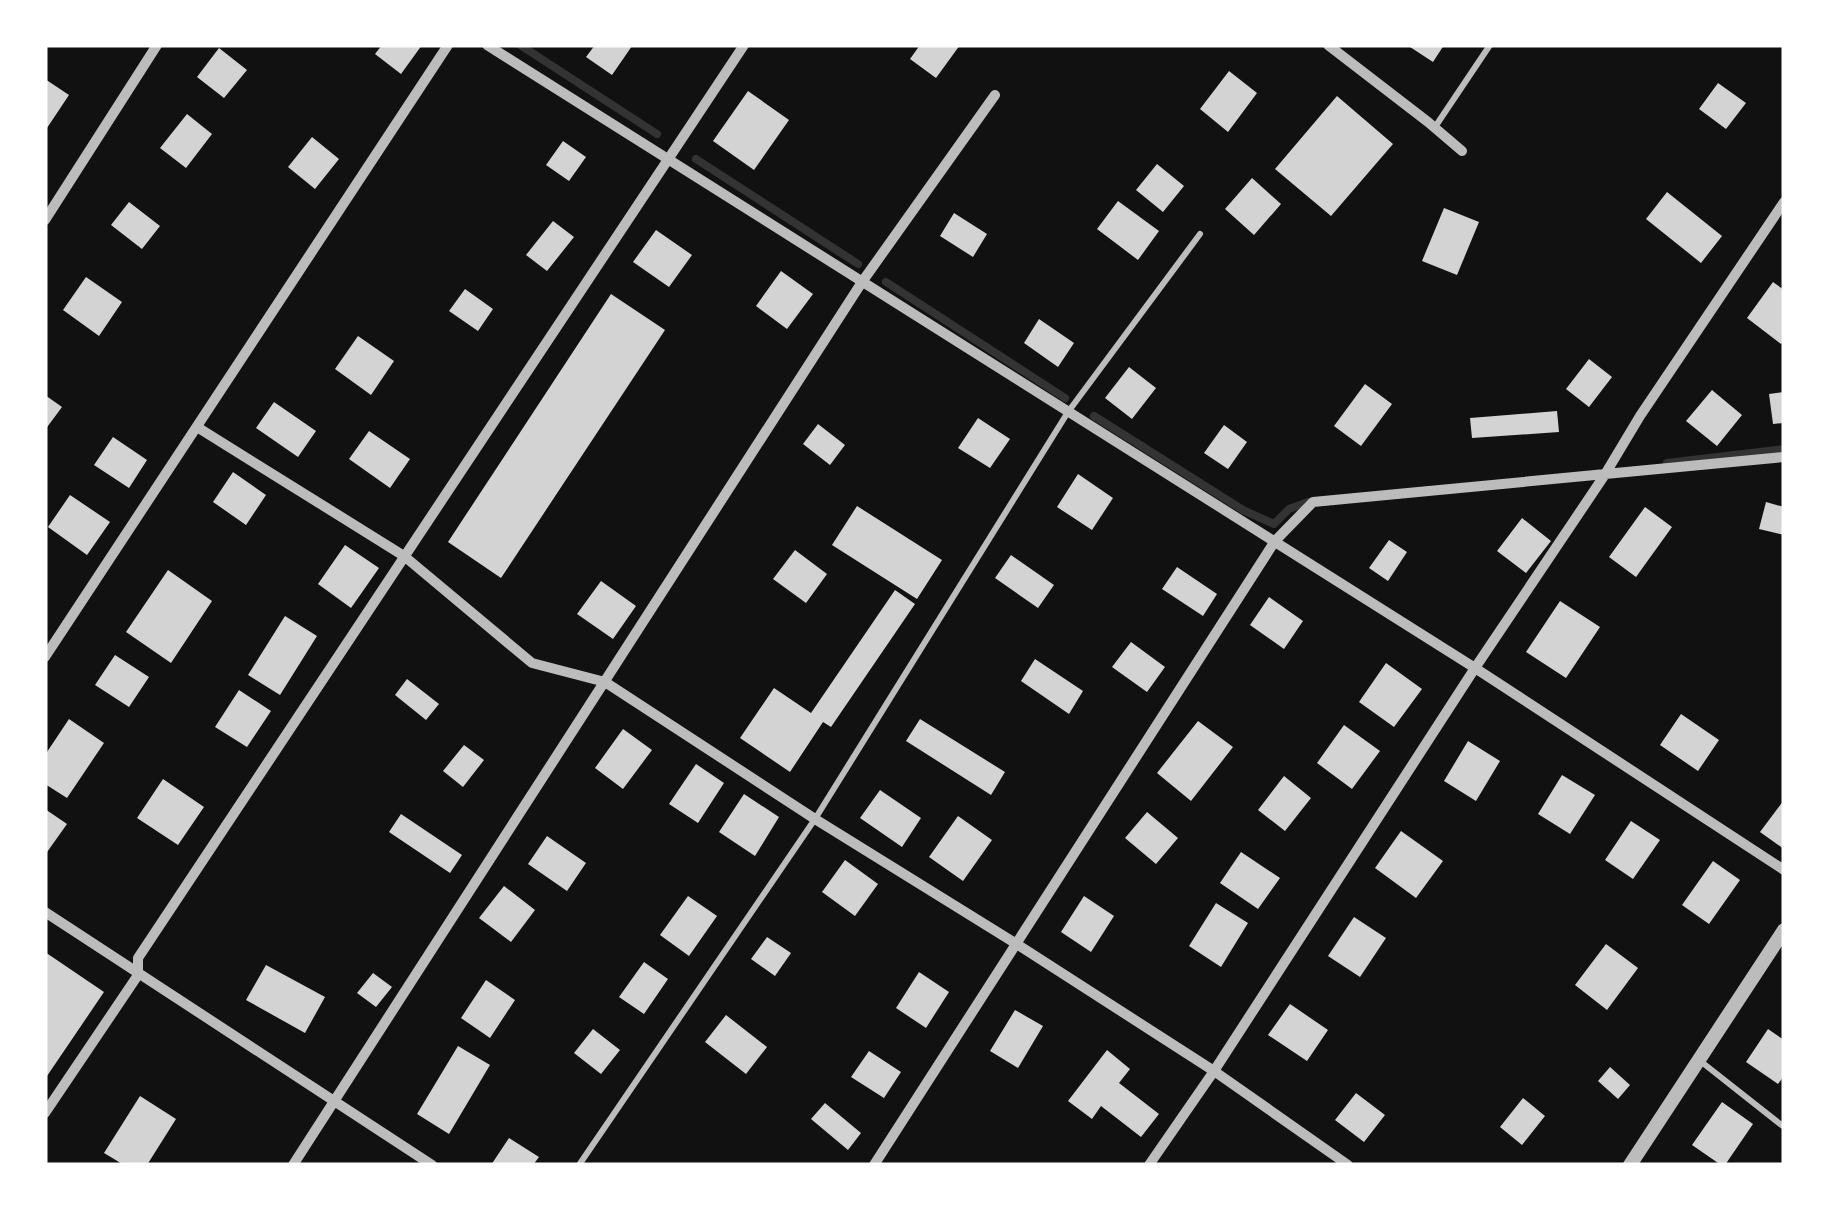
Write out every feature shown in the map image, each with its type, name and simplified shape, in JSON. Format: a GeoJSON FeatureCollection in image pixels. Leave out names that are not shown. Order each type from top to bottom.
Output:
{"type":"FeatureCollection","features":[{"type":"Feature","properties":{"kind":"street"},"geometry":{"type":"LineString","coordinates":[[45,220],[158,45]]}},
{"type":"Feature","properties":{"kind":"street"},"geometry":{"type":"LineString","coordinates":[[45,657],[448,45]]}},
{"type":"Feature","properties":{"kind":"street"},"geometry":{"type":"LineString","coordinates":[[488,45],[1475,668],[1784,870]]}},
{"type":"Feature","properties":{"kind":"street"},"geometry":{"type":"LineString","coordinates":[[45,1112],[138,975],[138,958],[744,45]]}},
{"type":"Feature","properties":{"kind":"street"},"geometry":{"type":"LineString","coordinates":[[1328,45],[1342,49],[1462,151]]}},
{"type":"Feature","properties":{"kind":"street"},"geometry":{"type":"LineString","coordinates":[[293,1165],[862,282],[994,95]]}},
{"type":"Feature","properties":{"kind":"street"},"geometry":{"type":"LineString","coordinates":[[1149,1165],[1784,202]]}},
{"type":"Feature","properties":{"kind":"street"},"geometry":{"type":"LineString","coordinates":[[197,426],[404,556],[532,663],[605,682],[1214,1070],[1348,1165]]}},
{"type":"Feature","properties":{"kind":"street"},"geometry":{"type":"LineString","coordinates":[[874,1165],[1275,541],[1313,502],[1784,457]]}},
{"type":"Feature","properties":{"kind":"street"},"geometry":{"type":"LineString","coordinates":[[45,912],[432,1165]]}},
{"type":"Feature","properties":{"kind":"street"},"geometry":{"type":"LineString","coordinates":[[1630,1165],[1784,930]]}},
{"type":"Feature","properties":{"kind":"lane"},"geometry":{"type":"LineString","coordinates":[[1434,127],[1490,45]]}},
{"type":"Feature","properties":{"kind":"lane"},"geometry":{"type":"LineString","coordinates":[[579,1165],[814,818],[1068,412],[1200,234]]}},
{"type":"Feature","properties":{"kind":"lane"},"geometry":{"type":"LineString","coordinates":[[1699,1060],[1784,1126]]}},
{"type":"Feature","properties":{"kind":"building"},"geometry":{"type":"Polygon","coordinates":[[[382,45],[422,45],[401,74],[375,54],[382,45]]]}},
{"type":"Feature","properties":{"kind":"building"},"geometry":{"type":"Polygon","coordinates":[[[595,45],[632,46],[612,75],[586,57],[595,45]]]}},
{"type":"Feature","properties":{"kind":"building"},"geometry":{"type":"Polygon","coordinates":[[[920,45],[960,45],[936,78],[910,59],[920,45]]]}},
{"type":"Feature","properties":{"kind":"building"},"geometry":{"type":"Polygon","coordinates":[[[1407,45],[1444,45],[1433,62],[1407,45]]]}},
{"type":"Feature","properties":{"kind":"building"},"geometry":{"type":"Polygon","coordinates":[[[219,48],[247,70],[224,98],[197,77],[219,48]]]}},
{"type":"Feature","properties":{"kind":"building"},"geometry":{"type":"Polygon","coordinates":[[[1229,71],[1257,93],[1228,132],[1200,109],[1229,71]]]}},
{"type":"Feature","properties":{"kind":"building"},"geometry":{"type":"Polygon","coordinates":[[[45,79],[69,95],[45,131],[45,79]]]}},
{"type":"Feature","properties":{"kind":"building"},"geometry":{"type":"Polygon","coordinates":[[[1718,83],[1746,103],[1726,129],[1699,109],[1718,83]]]}},
{"type":"Feature","properties":{"kind":"building"},"geometry":{"type":"Polygon","coordinates":[[[748,91],[789,120],[754,170],[713,141],[748,91]]]}},
{"type":"Feature","properties":{"kind":"building"},"geometry":{"type":"Polygon","coordinates":[[[1337,96],[1393,144],[1331,216],[1275,169],[1337,96]]]}},
{"type":"Feature","properties":{"kind":"building"},"geometry":{"type":"Polygon","coordinates":[[[187,114],[212,134],[186,168],[160,148],[187,114]]]}},
{"type":"Feature","properties":{"kind":"building"},"geometry":{"type":"Polygon","coordinates":[[[312,137],[339,159],[315,189],[288,167],[312,137]]]}},
{"type":"Feature","properties":{"kind":"building"},"geometry":{"type":"Polygon","coordinates":[[[563,141],[586,157],[569,181],[546,165],[563,141]]]}},
{"type":"Feature","properties":{"kind":"building"},"geometry":{"type":"Polygon","coordinates":[[[1157,164],[1184,186],[1163,212],[1136,190],[1157,164]]]}},
{"type":"Feature","properties":{"kind":"building"},"geometry":{"type":"Polygon","coordinates":[[[1252,178],[1281,204],[1254,235],[1225,209],[1252,178]]]}},
{"type":"Feature","properties":{"kind":"building"},"geometry":{"type":"Polygon","coordinates":[[[1667,192],[1722,236],[1701,263],[1646,219],[1667,192]]]}},
{"type":"Feature","properties":{"kind":"building"},"geometry":{"type":"Polygon","coordinates":[[[1118,201],[1159,231],[1138,260],[1097,229],[1118,201]]]}},
{"type":"Feature","properties":{"kind":"building"},"geometry":{"type":"Polygon","coordinates":[[[129,202],[160,226],[142,249],[111,225],[129,202]]]}},
{"type":"Feature","properties":{"kind":"building"},"geometry":{"type":"Polygon","coordinates":[[[1444,208],[1479,222],[1457,275],[1422,261],[1444,208]]]}},
{"type":"Feature","properties":{"kind":"building"},"geometry":{"type":"Polygon","coordinates":[[[954,213],[987,234],[973,257],[940,236],[954,213]]]}},
{"type":"Feature","properties":{"kind":"building"},"geometry":{"type":"Polygon","coordinates":[[[553,221],[574,237],[547,271],[526,255],[553,221]]]}},
{"type":"Feature","properties":{"kind":"building"},"geometry":{"type":"Polygon","coordinates":[[[656,230],[692,255],[669,287],[633,262],[656,230]]]}},
{"type":"Feature","properties":{"kind":"building"},"geometry":{"type":"Polygon","coordinates":[[[781,271],[813,294],[787,329],[756,306],[781,271]]]}},
{"type":"Feature","properties":{"kind":"building"},"geometry":{"type":"Polygon","coordinates":[[[86,277],[122,302],[99,336],[63,310],[86,277]]]}},
{"type":"Feature","properties":{"kind":"building"},"geometry":{"type":"Polygon","coordinates":[[[1773,282],[1784,290],[1781,344],[1747,318],[1773,282]]]}},
{"type":"Feature","properties":{"kind":"building"},"geometry":{"type":"Polygon","coordinates":[[[465,289],[493,309],[478,331],[449,311],[465,289]]]}},
{"type":"Feature","properties":{"kind":"building"},"geometry":{"type":"Polygon","coordinates":[[[611,294],[665,330],[501,578],[448,542],[611,294]]]}},
{"type":"Feature","properties":{"kind":"building"},"geometry":{"type":"Polygon","coordinates":[[[1039,319],[1074,343],[1058,367],[1024,343],[1039,319]]]}},
{"type":"Feature","properties":{"kind":"building"},"geometry":{"type":"Polygon","coordinates":[[[358,336],[394,361],[371,395],[335,369],[358,336]]]}},
{"type":"Feature","properties":{"kind":"building"},"geometry":{"type":"Polygon","coordinates":[[[1589,359],[1612,377],[1589,407],[1566,389],[1589,359]]]}},
{"type":"Feature","properties":{"kind":"building"},"geometry":{"type":"Polygon","coordinates":[[[1129,367],[1156,388],[1132,419],[1105,398],[1129,367]]]}},
{"type":"Feature","properties":{"kind":"building"},"geometry":{"type":"Polygon","coordinates":[[[1365,384],[1392,404],[1361,446],[1334,426],[1365,384]]]}},
{"type":"Feature","properties":{"kind":"building"},"geometry":{"type":"Polygon","coordinates":[[[1712,390],[1742,415],[1717,446],[1686,421],[1712,390]]]}},
{"type":"Feature","properties":{"kind":"building"},"geometry":{"type":"Polygon","coordinates":[[[1784,392],[1784,423],[1773,424],[1769,394],[1784,392]]]}},
{"type":"Feature","properties":{"kind":"building"},"geometry":{"type":"Polygon","coordinates":[[[45,395],[62,407],[45,430],[45,395]]]}},
{"type":"Feature","properties":{"kind":"building"},"geometry":{"type":"Polygon","coordinates":[[[274,402],[316,431],[298,457],[256,428],[274,402]]]}},
{"type":"Feature","properties":{"kind":"building"},"geometry":{"type":"Polygon","coordinates":[[[1557,411],[1559,432],[1472,438],[1470,418],[1557,411]]]}},
{"type":"Feature","properties":{"kind":"building"},"geometry":{"type":"Polygon","coordinates":[[[978,418],[1010,439],[990,468],[958,448],[978,418]]]}},
{"type":"Feature","properties":{"kind":"building"},"geometry":{"type":"Polygon","coordinates":[[[818,424],[845,445],[830,465],[803,444],[818,424]]]}},
{"type":"Feature","properties":{"kind":"building"},"geometry":{"type":"Polygon","coordinates":[[[1224,425],[1247,442],[1228,469],[1204,453],[1224,425]]]}},
{"type":"Feature","properties":{"kind":"building"},"geometry":{"type":"Polygon","coordinates":[[[369,431],[410,459],[390,488],[349,459],[369,431]]]}},
{"type":"Feature","properties":{"kind":"building"},"geometry":{"type":"Polygon","coordinates":[[[113,437],[147,460],[129,488],[94,465],[113,437]]]}},
{"type":"Feature","properties":{"kind":"building"},"geometry":{"type":"Polygon","coordinates":[[[233,472],[266,495],[246,525],[213,502],[233,472]]]}},
{"type":"Feature","properties":{"kind":"building"},"geometry":{"type":"Polygon","coordinates":[[[1078,474],[1113,498],[1092,530],[1057,507],[1078,474]]]}},
{"type":"Feature","properties":{"kind":"building"},"geometry":{"type":"Polygon","coordinates":[[[70,495],[110,522],[87,555],[48,527],[70,495]]]}},
{"type":"Feature","properties":{"kind":"building"},"geometry":{"type":"Polygon","coordinates":[[[1766,502],[1784,507],[1784,535],[1759,529],[1766,502]]]}},
{"type":"Feature","properties":{"kind":"building"},"geometry":{"type":"Polygon","coordinates":[[[857,506],[942,560],[917,599],[832,545],[857,506]]]}},
{"type":"Feature","properties":{"kind":"building"},"geometry":{"type":"Polygon","coordinates":[[[1645,507],[1672,527],[1636,577],[1609,557],[1645,507]]]}},
{"type":"Feature","properties":{"kind":"building"},"geometry":{"type":"Polygon","coordinates":[[[1522,518],[1551,541],[1526,573],[1497,551],[1522,518]]]}},
{"type":"Feature","properties":{"kind":"building"},"geometry":{"type":"Polygon","coordinates":[[[1389,540],[1407,552],[1388,581],[1369,568],[1389,540]]]}},
{"type":"Feature","properties":{"kind":"building"},"geometry":{"type":"Polygon","coordinates":[[[345,545],[379,568],[351,608],[318,584],[345,545]]]}},
{"type":"Feature","properties":{"kind":"building"},"geometry":{"type":"Polygon","coordinates":[[[795,550],[827,574],[806,603],[773,579],[795,550]]]}},
{"type":"Feature","properties":{"kind":"building"},"geometry":{"type":"Polygon","coordinates":[[[1011,555],[1054,585],[1038,608],[995,578],[1011,555]]]}},
{"type":"Feature","properties":{"kind":"building"},"geometry":{"type":"Polygon","coordinates":[[[1177,567],[1217,594],[1203,616],[1162,589],[1177,567]]]}},
{"type":"Feature","properties":{"kind":"building"},"geometry":{"type":"Polygon","coordinates":[[[168,570],[212,601],[171,663],[126,632],[168,570]]]}},
{"type":"Feature","properties":{"kind":"building"},"geometry":{"type":"Polygon","coordinates":[[[601,581],[636,606],[613,639],[577,614],[601,581]]]}},
{"type":"Feature","properties":{"kind":"building"},"geometry":{"type":"Polygon","coordinates":[[[895,590],[915,604],[831,727],[823,722],[790,772],[740,738],[774,688],[811,713],[895,590]]]}},
{"type":"Feature","properties":{"kind":"building"},"geometry":{"type":"Polygon","coordinates":[[[1269,597],[1303,621],[1284,649],[1250,625],[1269,597]]]}},
{"type":"Feature","properties":{"kind":"building"},"geometry":{"type":"Polygon","coordinates":[[[1560,601],[1600,627],[1566,678],[1526,652],[1560,601]]]}},
{"type":"Feature","properties":{"kind":"building"},"geometry":{"type":"Polygon","coordinates":[[[285,616],[317,636],[280,695],[248,675],[285,616]]]}},
{"type":"Feature","properties":{"kind":"building"},"geometry":{"type":"Polygon","coordinates":[[[1131,642],[1165,667],[1147,692],[1112,667],[1131,642]]]}},
{"type":"Feature","properties":{"kind":"building"},"geometry":{"type":"Polygon","coordinates":[[[115,655],[149,677],[129,707],[95,685],[115,655]]]}},
{"type":"Feature","properties":{"kind":"building"},"geometry":{"type":"Polygon","coordinates":[[[1035,659],[1083,691],[1069,714],[1021,681],[1035,659]]]}},
{"type":"Feature","properties":{"kind":"building"},"geometry":{"type":"Polygon","coordinates":[[[1386,663],[1422,689],[1394,727],[1359,702],[1386,663]]]}},
{"type":"Feature","properties":{"kind":"building"},"geometry":{"type":"Polygon","coordinates":[[[407,679],[439,704],[426,720],[395,695],[407,679]]]}},
{"type":"Feature","properties":{"kind":"building"},"geometry":{"type":"Polygon","coordinates":[[[239,690],[271,711],[247,747],[215,727],[239,690]]]}},
{"type":"Feature","properties":{"kind":"building"},"geometry":{"type":"Polygon","coordinates":[[[1681,714],[1719,740],[1698,771],[1660,745],[1681,714]]]}},
{"type":"Feature","properties":{"kind":"building"},"geometry":{"type":"Polygon","coordinates":[[[69,719],[104,743],[67,798],[45,784],[45,755],[69,719]]]}},
{"type":"Feature","properties":{"kind":"building"},"geometry":{"type":"Polygon","coordinates":[[[920,719],[1005,772],[991,795],[906,741],[920,719]]]}},
{"type":"Feature","properties":{"kind":"building"},"geometry":{"type":"Polygon","coordinates":[[[1198,721],[1233,747],[1191,801],[1157,773],[1198,721]]]}},
{"type":"Feature","properties":{"kind":"building"},"geometry":{"type":"Polygon","coordinates":[[[1344,725],[1380,751],[1352,789],[1317,763],[1344,725]]]}},
{"type":"Feature","properties":{"kind":"building"},"geometry":{"type":"Polygon","coordinates":[[[623,729],[652,750],[623,789],[595,768],[623,729]]]}},
{"type":"Feature","properties":{"kind":"building"},"geometry":{"type":"Polygon","coordinates":[[[1468,741],[1500,761],[1476,801],[1444,781],[1468,741]]]}},
{"type":"Feature","properties":{"kind":"building"},"geometry":{"type":"Polygon","coordinates":[[[464,745],[484,760],[463,787],[443,771],[464,745]]]}},
{"type":"Feature","properties":{"kind":"building"},"geometry":{"type":"Polygon","coordinates":[[[696,764],[724,783],[698,823],[669,804],[696,764]]]}},
{"type":"Feature","properties":{"kind":"building"},"geometry":{"type":"Polygon","coordinates":[[[1562,775],[1595,795],[1570,834],[1538,814],[1562,775]]]}},
{"type":"Feature","properties":{"kind":"building"},"geometry":{"type":"Polygon","coordinates":[[[1284,776],[1311,798],[1285,831],[1258,810],[1284,776]]]}},
{"type":"Feature","properties":{"kind":"building"},"geometry":{"type":"Polygon","coordinates":[[[163,779],[204,807],[178,845],[137,818],[163,779]]]}},
{"type":"Feature","properties":{"kind":"building"},"geometry":{"type":"Polygon","coordinates":[[[880,790],[921,818],[902,847],[860,818],[880,790]]]}},
{"type":"Feature","properties":{"kind":"building"},"geometry":{"type":"Polygon","coordinates":[[[744,794],[779,817],[755,856],[719,832],[744,794]]]}},
{"type":"Feature","properties":{"kind":"building"},"geometry":{"type":"Polygon","coordinates":[[[1784,800],[1784,849],[1760,832],[1784,800]]]}},
{"type":"Feature","properties":{"kind":"building"},"geometry":{"type":"Polygon","coordinates":[[[45,809],[67,824],[45,855],[45,809]]]}},
{"type":"Feature","properties":{"kind":"building"},"geometry":{"type":"Polygon","coordinates":[[[1147,812],[1178,838],[1156,864],[1125,838],[1147,812]]]}},
{"type":"Feature","properties":{"kind":"building"},"geometry":{"type":"Polygon","coordinates":[[[401,814],[462,855],[450,873],[389,832],[401,814]]]}},
{"type":"Feature","properties":{"kind":"building"},"geometry":{"type":"Polygon","coordinates":[[[958,816],[992,840],[963,881],[929,857],[958,816]]]}},
{"type":"Feature","properties":{"kind":"building"},"geometry":{"type":"Polygon","coordinates":[[[1631,821],[1660,840],[1633,879],[1605,860],[1631,821]]]}},
{"type":"Feature","properties":{"kind":"building"},"geometry":{"type":"Polygon","coordinates":[[[1401,831],[1443,861],[1416,898],[1375,868],[1401,831]]]}},
{"type":"Feature","properties":{"kind":"building"},"geometry":{"type":"Polygon","coordinates":[[[547,836],[586,863],[567,891],[528,864],[547,836]]]}},
{"type":"Feature","properties":{"kind":"building"},"geometry":{"type":"Polygon","coordinates":[[[1241,852],[1280,878],[1258,909],[1220,883],[1241,852]]]}},
{"type":"Feature","properties":{"kind":"building"},"geometry":{"type":"Polygon","coordinates":[[[845,860],[878,884],[855,916],[822,892],[845,860]]]}},
{"type":"Feature","properties":{"kind":"building"},"geometry":{"type":"Polygon","coordinates":[[[1713,861],[1740,880],[1709,924],[1682,905],[1713,861]]]}},
{"type":"Feature","properties":{"kind":"building"},"geometry":{"type":"Polygon","coordinates":[[[504,886],[535,910],[511,942],[479,918],[504,886]]]}},
{"type":"Feature","properties":{"kind":"building"},"geometry":{"type":"Polygon","coordinates":[[[688,896],[717,916],[689,956],[660,935],[688,896]]]}},
{"type":"Feature","properties":{"kind":"building"},"geometry":{"type":"Polygon","coordinates":[[[1084,896],[1114,916],[1091,952],[1061,932],[1084,896]]]}},
{"type":"Feature","properties":{"kind":"building"},"geometry":{"type":"Polygon","coordinates":[[[1216,903],[1248,923],[1221,967],[1189,946],[1216,903]]]}},
{"type":"Feature","properties":{"kind":"building"},"geometry":{"type":"Polygon","coordinates":[[[1354,917],[1386,938],[1360,977],[1328,956],[1354,917]]]}},
{"type":"Feature","properties":{"kind":"building"},"geometry":{"type":"Polygon","coordinates":[[[767,937],[791,953],[775,976],[751,959],[767,937]]]}},
{"type":"Feature","properties":{"kind":"building"},"geometry":{"type":"Polygon","coordinates":[[[1606,944],[1638,968],[1607,1010],[1575,985],[1606,944]]]}},
{"type":"Feature","properties":{"kind":"building"},"geometry":{"type":"Polygon","coordinates":[[[45,952],[104,992],[45,1079],[45,952]]]}},
{"type":"Feature","properties":{"kind":"building"},"geometry":{"type":"Polygon","coordinates":[[[644,962],[668,979],[644,1014],[619,997],[644,962]]]}},
{"type":"Feature","properties":{"kind":"building"},"geometry":{"type":"Polygon","coordinates":[[[266,965],[325,997],[305,1033],[246,1000],[266,965]]]}},
{"type":"Feature","properties":{"kind":"building"},"geometry":{"type":"Polygon","coordinates":[[[919,972],[949,992],[926,1028],[896,1008],[919,972]]]}},
{"type":"Feature","properties":{"kind":"building"},"geometry":{"type":"Polygon","coordinates":[[[373,973],[392,987],[376,1007],[357,993],[373,973]]]}},
{"type":"Feature","properties":{"kind":"building"},"geometry":{"type":"Polygon","coordinates":[[[486,980],[515,1000],[490,1038],[461,1018],[486,980]]]}},
{"type":"Feature","properties":{"kind":"building"},"geometry":{"type":"Polygon","coordinates":[[[1290,1004],[1328,1030],[1307,1061],[1268,1035],[1290,1004]]]}},
{"type":"Feature","properties":{"kind":"building"},"geometry":{"type":"Polygon","coordinates":[[[1015,1010],[1043,1026],[1018,1068],[990,1051],[1015,1010]]]}},
{"type":"Feature","properties":{"kind":"building"},"geometry":{"type":"Polygon","coordinates":[[[726,1015],[767,1047],[746,1074],[705,1042],[726,1015]]]}},
{"type":"Feature","properties":{"kind":"building"},"geometry":{"type":"Polygon","coordinates":[[[593,1029],[620,1050],[601,1074],[574,1053],[593,1029]]]}},
{"type":"Feature","properties":{"kind":"building"},"geometry":{"type":"Polygon","coordinates":[[[1768,1029],[1784,1040],[1784,1076],[1778,1084],[1746,1062],[1768,1029]]]}},
{"type":"Feature","properties":{"kind":"building"},"geometry":{"type":"Polygon","coordinates":[[[458,1046],[490,1065],[449,1134],[417,1114],[458,1046]]]}},
{"type":"Feature","properties":{"kind":"building"},"geometry":{"type":"Polygon","coordinates":[[[1107,1050],[1130,1069],[1119,1083],[1159,1114],[1141,1137],[1101,1106],[1092,1119],[1068,1101],[1107,1050]]]}},
{"type":"Feature","properties":{"kind":"building"},"geometry":{"type":"Polygon","coordinates":[[[869,1051],[901,1072],[884,1098],[851,1077],[869,1051]]]}},
{"type":"Feature","properties":{"kind":"building"},"geometry":{"type":"Polygon","coordinates":[[[1610,1067],[1630,1085],[1618,1099],[1598,1081],[1610,1067]]]}},
{"type":"Feature","properties":{"kind":"building"},"geometry":{"type":"Polygon","coordinates":[[[1356,1093],[1385,1115],[1364,1142],[1335,1120],[1356,1093]]]}},
{"type":"Feature","properties":{"kind":"building"},"geometry":{"type":"Polygon","coordinates":[[[140,1096],[176,1119],[147,1165],[124,1165],[104,1153],[140,1096]]]}},
{"type":"Feature","properties":{"kind":"building"},"geometry":{"type":"Polygon","coordinates":[[[1523,1098],[1545,1116],[1522,1145],[1500,1127],[1523,1098]]]}},
{"type":"Feature","properties":{"kind":"building"},"geometry":{"type":"Polygon","coordinates":[[[1722,1102],[1753,1124],[1725,1165],[1692,1145],[1722,1102]]]}},
{"type":"Feature","properties":{"kind":"building"},"geometry":{"type":"Polygon","coordinates":[[[825,1103],[861,1133],[848,1150],[811,1119],[825,1103]]]}},
{"type":"Feature","properties":{"kind":"building"},"geometry":{"type":"Polygon","coordinates":[[[509,1138],[539,1157],[533,1165],[491,1165],[509,1138]]]}},
{"type":"Feature","properties":{"kind":"waterway"},"geometry":{"type":"LineString","coordinates":[[520,45],[657,134]]}},
{"type":"Feature","properties":{"kind":"waterway"},"geometry":{"type":"LineString","coordinates":[[696,159],[858,264]]}},
{"type":"Feature","properties":{"kind":"waterway"},"geometry":{"type":"LineString","coordinates":[[886,282],[1065,398]]}},
{"type":"Feature","properties":{"kind":"waterway"},"geometry":{"type":"LineString","coordinates":[[1094,416],[1243,510],[1274,524],[1289,509],[1308,502]]}},
{"type":"Feature","properties":{"kind":"waterway"},"geometry":{"type":"LineString","coordinates":[[1667,463],[1784,449]]}}]}
